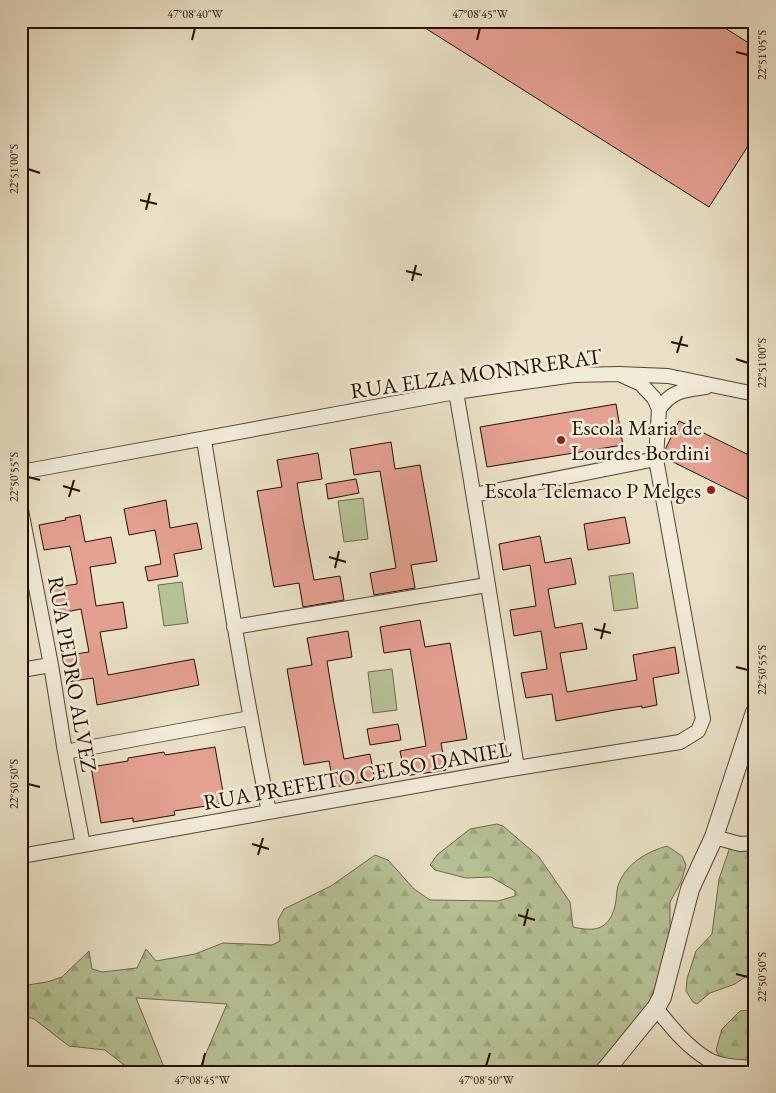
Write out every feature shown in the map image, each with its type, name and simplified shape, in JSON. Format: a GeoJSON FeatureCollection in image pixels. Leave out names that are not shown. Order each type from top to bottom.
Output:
{"type":"FeatureCollection","features":[{"type":"Feature","properties":{"kind":"street"},"geometry":{"type":"LineString","coordinates":[[474,495],[656,459],[659,409],[654,398],[641,384],[619,374]]}},
{"type":"Feature","properties":{"kind":"street","name":"RUA ELZA MONNRERAT"},"geometry":{"type":"LineString","coordinates":[[21,472],[204,440],[456,392],[574,375],[668,376],[755,394]]}},
{"type":"Feature","properties":{"kind":"street"},"geometry":{"type":"LineString","coordinates":[[659,409],[666,399],[672,395],[711,386]]}},
{"type":"Feature","properties":{"kind":"street"},"geometry":{"type":"LineString","coordinates":[[456,392],[517,768]]}},
{"type":"Feature","properties":{"kind":"street"},"geometry":{"type":"LineString","coordinates":[[204,440],[234,627],[269,812]]}},
{"type":"Feature","properties":{"kind":"street","name":"RUA PREFEITO CELSO DANIEL"},"geometry":{"type":"LineString","coordinates":[[21,856],[517,768],[680,742],[698,731],[703,719],[656,459]]}},
{"type":"Feature","properties":{"kind":"street","name":"RUA PEDRO ALVEZ"},"geometry":{"type":"LineString","coordinates":[[21,510],[83,845]]}},
{"type":"Feature","properties":{"kind":"street"},"geometry":{"type":"LineString","coordinates":[[234,627],[487,585]]}},
{"type":"Feature","properties":{"kind":"street"},"geometry":{"type":"LineString","coordinates":[[21,670],[51,665]]}},
{"type":"Feature","properties":{"kind":"street"},"geometry":{"type":"LineString","coordinates":[[604,1072],[656,1008],[662,996],[690,889],[714,837],[749,745],[755,712]]}},
{"type":"Feature","properties":{"kind":"street"},"geometry":{"type":"LineString","coordinates":[[65,752],[250,718]]}},
{"type":"Feature","properties":{"kind":"street"},"geometry":{"type":"LineString","coordinates":[[714,837],[740,844],[755,843]]}},
{"type":"Feature","properties":{"kind":"street"},"geometry":{"type":"LineString","coordinates":[[656,1008],[674,1030],[709,1060],[731,1067],[755,1068]]}},
{"type":"Feature","properties":{"kind":"green space"},"geometry":{"type":"Polygon","coordinates":[[[363,498],[368,539],[344,542],[338,501],[363,498]]]}},
{"type":"Feature","properties":{"kind":"green space"},"geometry":{"type":"Polygon","coordinates":[[[633,573],[638,608],[614,611],[609,576],[633,573]]]}},
{"type":"Feature","properties":{"kind":"green space"},"geometry":{"type":"Polygon","coordinates":[[[182,582],[188,623],[164,626],[158,585],[182,582]]]}},
{"type":"Feature","properties":{"kind":"green space"},"geometry":{"type":"Polygon","coordinates":[[[392,669],[397,710],[373,713],[368,672],[392,669]]]}},
{"type":"Feature","properties":{"kind":"green space"},"geometry":{"type":"Polygon","coordinates":[[[497,824],[503,826],[539,857],[570,902],[573,927],[594,929],[605,925],[616,903],[618,885],[627,869],[652,851],[667,846],[682,856],[686,865],[681,882],[670,902],[670,928],[665,967],[650,1006],[597,1072],[198,1072],[227,1004],[136,998],[166,1072],[133,1072],[105,1050],[69,1046],[34,1019],[21,1015],[21,986],[47,982],[62,977],[89,951],[92,969],[102,972],[137,968],[146,949],[156,961],[195,954],[223,943],[272,945],[280,941],[278,920],[284,909],[331,886],[375,855],[388,860],[414,889],[430,900],[498,901],[515,896],[515,891],[491,877],[466,878],[435,870],[430,865],[437,855],[470,829],[497,824]]]}},
{"type":"Feature","properties":{"kind":"green space"},"geometry":{"type":"Polygon","coordinates":[[[755,838],[755,970],[735,984],[710,993],[697,1004],[693,1002],[686,991],[687,979],[696,951],[712,934],[719,879],[730,847],[755,838]]]}},
{"type":"Feature","properties":{"kind":"green space"},"geometry":{"type":"Polygon","coordinates":[[[755,1009],[755,1072],[720,1058],[716,1050],[722,1029],[740,1011],[755,1009]]]}},
{"type":"Feature","properties":{"kind":"building"},"geometry":{"type":"Polygon","coordinates":[[[414,21],[714,21],[755,47],[755,135],[709,207],[414,21]]]}},
{"type":"Feature","properties":{"kind":"building"},"geometry":{"type":"Polygon","coordinates":[[[616,404],[623,445],[487,467],[480,427],[616,404]]]}},
{"type":"Feature","properties":{"kind":"building"},"geometry":{"type":"Polygon","coordinates":[[[679,421],[755,458],[755,486],[748,499],[665,458],[665,450],[679,421]]]}},
{"type":"Feature","properties":{"kind":"building"},"geometry":{"type":"Polygon","coordinates":[[[391,442],[395,469],[420,465],[437,561],[411,565],[415,588],[374,595],[370,573],[396,568],[386,507],[380,471],[354,475],[350,449],[391,442]]]}},
{"type":"Feature","properties":{"kind":"building"},"geometry":{"type":"Polygon","coordinates":[[[318,453],[322,479],[297,483],[303,520],[314,580],[340,576],[344,600],[303,607],[299,583],[274,587],[257,491],[282,487],[277,460],[318,453]]]}},
{"type":"Feature","properties":{"kind":"building"},"geometry":{"type":"Polygon","coordinates":[[[356,479],[359,493],[328,499],[326,484],[356,479]]]}},
{"type":"Feature","properties":{"kind":"building"},"geometry":{"type":"Polygon","coordinates":[[[166,500],[170,528],[197,523],[202,549],[174,554],[178,576],[148,581],[145,567],[161,564],[155,530],[129,535],[124,509],[166,500]]]}},
{"type":"Feature","properties":{"kind":"building"},"geometry":{"type":"Polygon","coordinates":[[[80,515],[85,542],[111,537],[116,563],[90,567],[96,606],[123,602],[127,628],[100,632],[108,675],[194,659],[199,685],[97,705],[93,678],[67,682],[62,656],[89,652],[81,609],[55,614],[51,588],[77,584],[77,581],[70,546],[44,550],[39,525],[66,520],[65,518],[80,515]]]}},
{"type":"Feature","properties":{"kind":"building"},"geometry":{"type":"Polygon","coordinates":[[[625,517],[630,543],[588,550],[584,524],[625,517]]]}},
{"type":"Feature","properties":{"kind":"building"},"geometry":{"type":"Polygon","coordinates":[[[540,536],[545,563],[571,558],[576,584],[548,589],[555,628],[582,623],[587,649],[560,653],[567,692],[637,680],[633,655],[675,647],[679,673],[653,678],[657,705],[615,710],[556,721],[552,694],[526,698],[521,673],[547,669],[541,631],[514,636],[510,610],[536,606],[530,565],[503,570],[499,544],[540,536]]]}},
{"type":"Feature","properties":{"kind":"building"},"geometry":{"type":"Polygon","coordinates":[[[420,620],[425,647],[450,643],[467,739],[441,743],[446,770],[405,776],[400,751],[426,746],[410,649],[384,653],[380,627],[420,620]]]}},
{"type":"Feature","properties":{"kind":"building"},"geometry":{"type":"Polygon","coordinates":[[[348,631],[352,657],[327,661],[344,759],[370,754],[375,780],[334,787],[329,761],[304,765],[287,669],[312,665],[307,638],[348,631]]]}},
{"type":"Feature","properties":{"kind":"building"},"geometry":{"type":"Polygon","coordinates":[[[398,724],[401,740],[370,745],[367,729],[398,724]]]}},
{"type":"Feature","properties":{"kind":"building"},"geometry":{"type":"Polygon","coordinates":[[[215,747],[225,803],[174,811],[175,815],[133,822],[133,818],[101,823],[91,767],[128,761],[128,758],[164,752],[165,755],[215,747]]]}},
{"type":"Feature","properties":{"kind":"place","name":"Escola Maria de Lourdes Bordini"},"geometry":{"type":"Point","coordinates":[561,440]}},
{"type":"Feature","properties":{"kind":"place","name":"Escola Telemaco P Melges"},"geometry":{"type":"Point","coordinates":[711,490]}}]}
